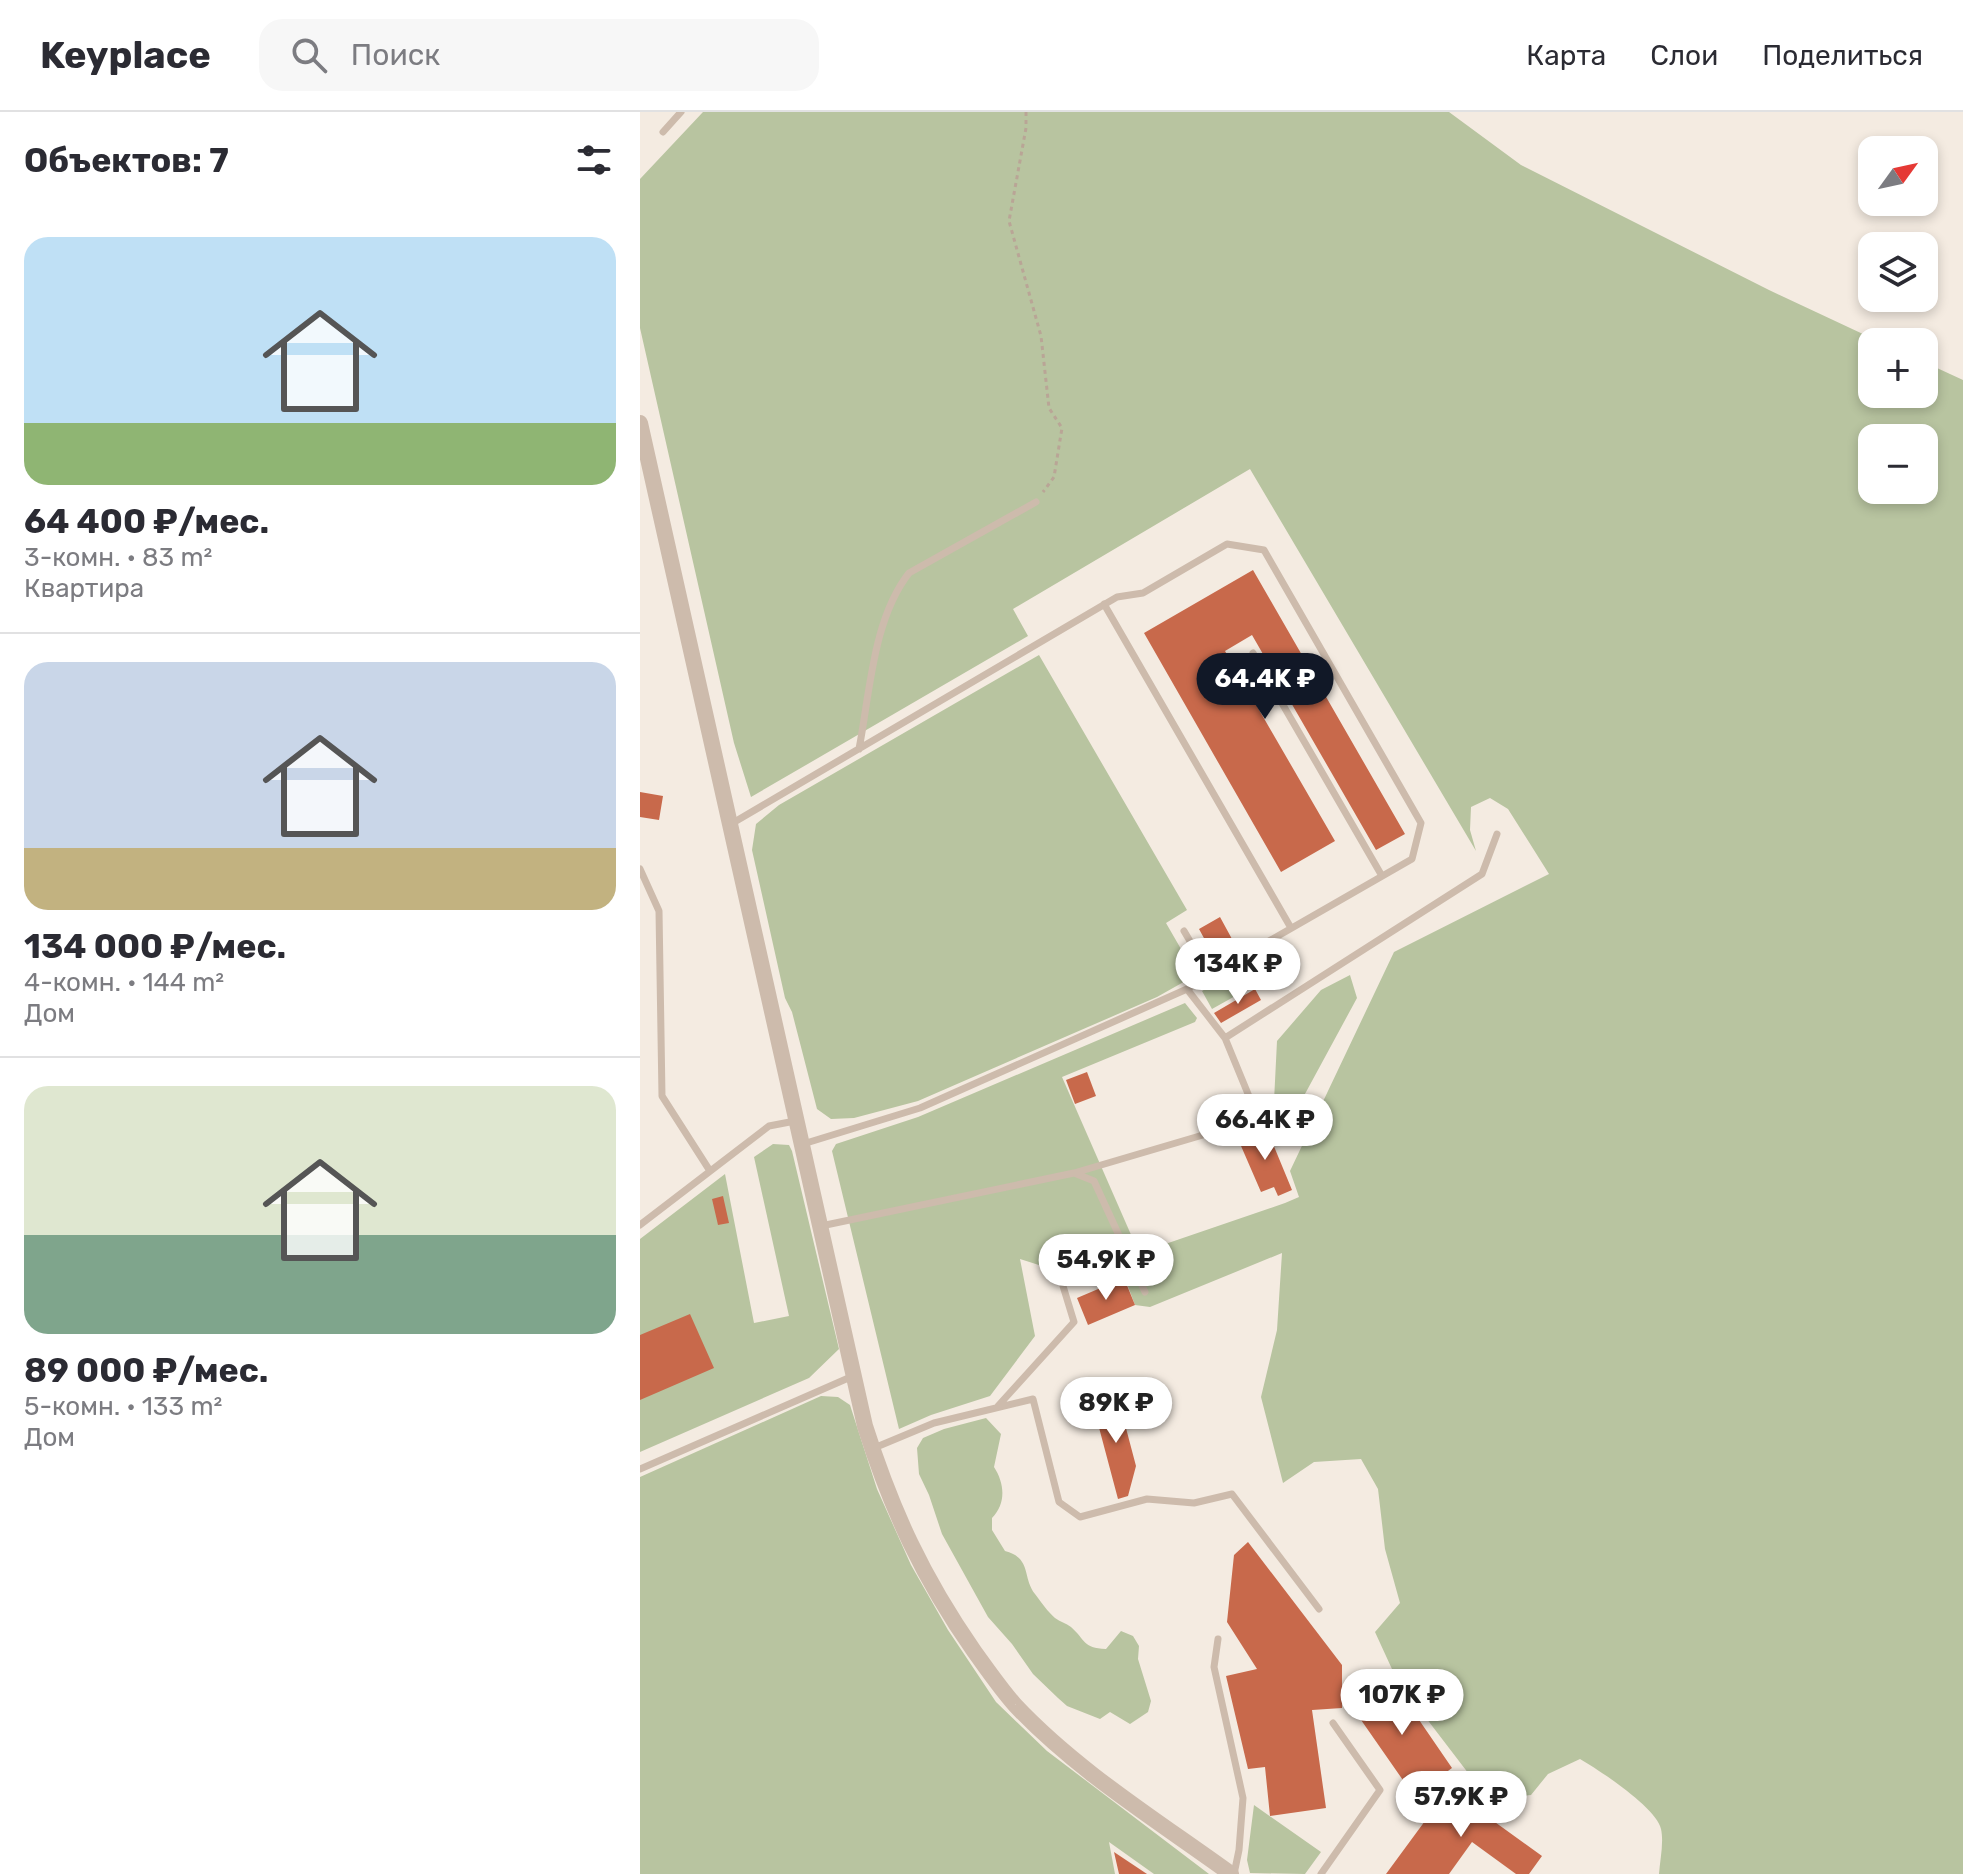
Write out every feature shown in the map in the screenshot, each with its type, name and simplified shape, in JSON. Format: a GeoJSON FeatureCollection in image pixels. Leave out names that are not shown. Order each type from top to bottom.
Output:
{"type":"FeatureCollection","features":[{"type":"Feature","properties":{"kind":"street"},"geometry":{"type":"LineString","coordinates":[[640,423],[853,1376],[872,1449],[898,1521],[952,1619],[1013,1703],[1040,1730],[1104,1782],[1233,1874]]}},
{"type":"Feature","properties":{"kind":"lane"},"geometry":{"type":"LineString","coordinates":[[663,132],[681,112]]}},
{"type":"Feature","properties":{"kind":"lane"},"geometry":{"type":"LineString","coordinates":[[859,749],[884,614],[898,588],[909,573],[1036,502]]}},
{"type":"Feature","properties":{"kind":"lane"},"geometry":{"type":"LineString","coordinates":[[731,824],[1104,604],[1117,597],[1143,593],[1227,544],[1264,550],[1421,823],[1412,859],[1187,989],[920,1108],[801,1144]]}},
{"type":"Feature","properties":{"kind":"lane"},"geometry":{"type":"LineString","coordinates":[[1104,604],[1291,928]]}},
{"type":"Feature","properties":{"kind":"lane"},"geometry":{"type":"LineString","coordinates":[[1253,653],[1382,876]]}},
{"type":"Feature","properties":{"kind":"lane"},"geometry":{"type":"LineString","coordinates":[[1225,1038],[1482,874],[1497,834]]}},
{"type":"Feature","properties":{"kind":"lane"},"geometry":{"type":"LineString","coordinates":[[640,869],[659,911],[662,1096],[710,1171]]}},
{"type":"Feature","properties":{"kind":"lane"},"geometry":{"type":"LineString","coordinates":[[1184,931],[1210,975]]}},
{"type":"Feature","properties":{"kind":"lane"},"geometry":{"type":"LineString","coordinates":[[819,1226],[1074,1173],[1230,1127],[1253,1106],[1225,1038],[1187,989]]}},
{"type":"Feature","properties":{"kind":"lane"},"geometry":{"type":"LineString","coordinates":[[640,1225],[769,1126],[795,1121]]}},
{"type":"Feature","properties":{"kind":"lane"},"geometry":{"type":"LineString","coordinates":[[1074,1173],[1094,1181],[1145,1292]]}},
{"type":"Feature","properties":{"kind":"lane"},"geometry":{"type":"LineString","coordinates":[[997,1408],[1074,1322],[1063,1286]]}},
{"type":"Feature","properties":{"kind":"lane"},"geometry":{"type":"LineString","coordinates":[[640,1469],[853,1376]]}},
{"type":"Feature","properties":{"kind":"lane"},"geometry":{"type":"LineString","coordinates":[[872,1449],[934,1423],[1033,1399],[1059,1502],[1080,1517],[1147,1499],[1194,1503],[1232,1494],[1319,1609]]}},
{"type":"Feature","properties":{"kind":"lane"},"geometry":{"type":"LineString","coordinates":[[1218,1639],[1214,1667],[1243,1798],[1239,1850],[1233,1874]]}},
{"type":"Feature","properties":{"kind":"lane"},"geometry":{"type":"LineString","coordinates":[[1321,1874],[1380,1790],[1333,1723]]}},
{"type":"Feature","properties":{"kind":"path"},"geometry":{"type":"LineString","coordinates":[[1026,112],[1026,128],[1009,221],[1041,336],[1049,408],[1062,428],[1054,477],[1036,502]]}},
{"type":"Feature","properties":{"kind":"green space"},"geometry":{"type":"Polygon","coordinates":[[[703,112],[1449,112],[1521,165],[1858,332],[1858,408],[1938,408],[1938,368],[1963,380],[1963,1874],[1659,1874],[1662,1840],[1657,1820],[1626,1790],[1580,1759],[1548,1774],[1531,1795],[1488,1799],[1397,1680],[1375,1632],[1400,1603],[1385,1549],[1378,1489],[1361,1459],[1314,1462],[1283,1483],[1261,1397],[1277,1330],[1282,1253],[1150,1307],[1135,1305],[1112,1244],[1042,1266],[1020,1259],[1035,1336],[990,1396],[899,1429],[832,1151],[836,1144],[918,1117],[1185,1003],[1197,1018],[1195,1022],[1062,1077],[1139,1253],[1285,1203],[1299,1197],[1290,1171],[1394,952],[1549,874],[1508,809],[1490,798],[1471,807],[1470,830],[1476,851],[1250,469],[1013,609],[1028,636],[751,797],[734,743],[640,328],[640,179],[703,112]]]}},
{"type":"Feature","properties":{"kind":"green space"},"geometry":{"type":"Polygon","coordinates":[[[1039,655],[1187,910],[1166,923],[1196,975],[1157,997],[918,1101],[854,1118],[831,1119],[817,1109],[792,1012],[785,998],[752,850],[756,824],[779,805],[1039,655]]]}},
{"type":"Feature","properties":{"kind":"green space"},"geometry":{"type":"Polygon","coordinates":[[[1350,975],[1357,998],[1299,1105],[1289,1114],[1274,1101],[1277,1041],[1321,990],[1350,975]]]}},
{"type":"Feature","properties":{"kind":"green space"},"geometry":{"type":"Polygon","coordinates":[[[1226,977],[1237,995],[1212,1009],[1202,991],[1226,977]]]}},
{"type":"Feature","properties":{"kind":"green space"},"geometry":{"type":"Polygon","coordinates":[[[773,1144],[789,1145],[792,1151],[839,1349],[809,1378],[640,1452],[640,1239],[725,1174],[754,1323],[789,1316],[754,1157],[773,1144]]]}},
{"type":"Feature","properties":{"kind":"green space"},"geometry":{"type":"Polygon","coordinates":[[[821,1396],[838,1397],[850,1405],[877,1489],[911,1565],[948,1630],[996,1702],[1047,1751],[1209,1874],[1154,1874],[1109,1842],[1115,1874],[640,1874],[640,1477],[821,1396]]]}},
{"type":"Feature","properties":{"kind":"green space"},"geometry":{"type":"Polygon","coordinates":[[[986,1418],[1001,1434],[994,1467],[1000,1480],[1002,1500],[992,1518],[992,1530],[1005,1551],[1014,1554],[1023,1563],[1031,1588],[1047,1610],[1071,1627],[1088,1645],[1106,1649],[1121,1631],[1133,1636],[1139,1646],[1138,1659],[1151,1701],[1148,1712],[1130,1724],[1110,1712],[1100,1719],[1067,1706],[1033,1674],[988,1617],[942,1534],[919,1474],[917,1448],[923,1438],[986,1418]]]}},
{"type":"Feature","properties":{"kind":"green space"},"geometry":{"type":"Polygon","coordinates":[[[1254,1805],[1321,1852],[1305,1874],[1250,1873],[1247,1860],[1254,1805]]]}},
{"type":"Feature","properties":{"kind":"building"},"geometry":{"type":"Polygon","coordinates":[[[1253,570],[1405,834],[1376,850],[1252,635],[1225,651],[1335,841],[1281,872],[1144,633],[1253,570]]]}},
{"type":"Feature","properties":{"kind":"building"},"geometry":{"type":"Polygon","coordinates":[[[640,792],[663,796],[659,820],[640,817],[640,792]]]}},
{"type":"Feature","properties":{"kind":"building"},"geometry":{"type":"Polygon","coordinates":[[[1220,917],[1238,950],[1217,962],[1199,929],[1220,917]]]}},
{"type":"Feature","properties":{"kind":"building"},"geometry":{"type":"Polygon","coordinates":[[[1255,989],[1261,1000],[1221,1023],[1214,1013],[1255,989]]]}},
{"type":"Feature","properties":{"kind":"building"},"geometry":{"type":"Polygon","coordinates":[[[1087,1072],[1096,1096],[1075,1104],[1066,1080],[1087,1072]]]}},
{"type":"Feature","properties":{"kind":"building"},"geometry":{"type":"Polygon","coordinates":[[[1266,1127],[1292,1190],[1278,1196],[1274,1187],[1261,1192],[1238,1139],[1266,1127]]]}},
{"type":"Feature","properties":{"kind":"building"},"geometry":{"type":"Polygon","coordinates":[[[723,1196],[729,1223],[718,1225],[712,1199],[723,1196]]]}},
{"type":"Feature","properties":{"kind":"building"},"geometry":{"type":"Polygon","coordinates":[[[1124,1278],[1135,1305],[1088,1325],[1077,1298],[1124,1278]]]}},
{"type":"Feature","properties":{"kind":"building"},"geometry":{"type":"Polygon","coordinates":[[[690,1314],[714,1368],[640,1400],[640,1335],[690,1314]]]}},
{"type":"Feature","properties":{"kind":"building"},"geometry":{"type":"Polygon","coordinates":[[[1118,1398],[1136,1466],[1128,1496],[1118,1499],[1093,1405],[1118,1398]]]}},
{"type":"Feature","properties":{"kind":"building"},"geometry":{"type":"Polygon","coordinates":[[[1248,1542],[1342,1665],[1342,1708],[1312,1710],[1326,1808],[1270,1816],[1265,1767],[1248,1769],[1226,1676],[1257,1669],[1227,1622],[1234,1555],[1248,1542]]]}},
{"type":"Feature","properties":{"kind":"building"},"geometry":{"type":"Polygon","coordinates":[[[1391,1679],[1452,1768],[1414,1796],[1352,1707],[1391,1679]]]}},
{"type":"Feature","properties":{"kind":"building"},"geometry":{"type":"Polygon","coordinates":[[[1461,1772],[1470,1785],[1456,1794],[1542,1856],[1529,1874],[1516,1874],[1472,1842],[1449,1874],[1386,1874],[1461,1772]]]}},
{"type":"Feature","properties":{"kind":"building"},"geometry":{"type":"Polygon","coordinates":[[[1114,1852],[1147,1874],[1119,1874],[1114,1852]]]}}]}
